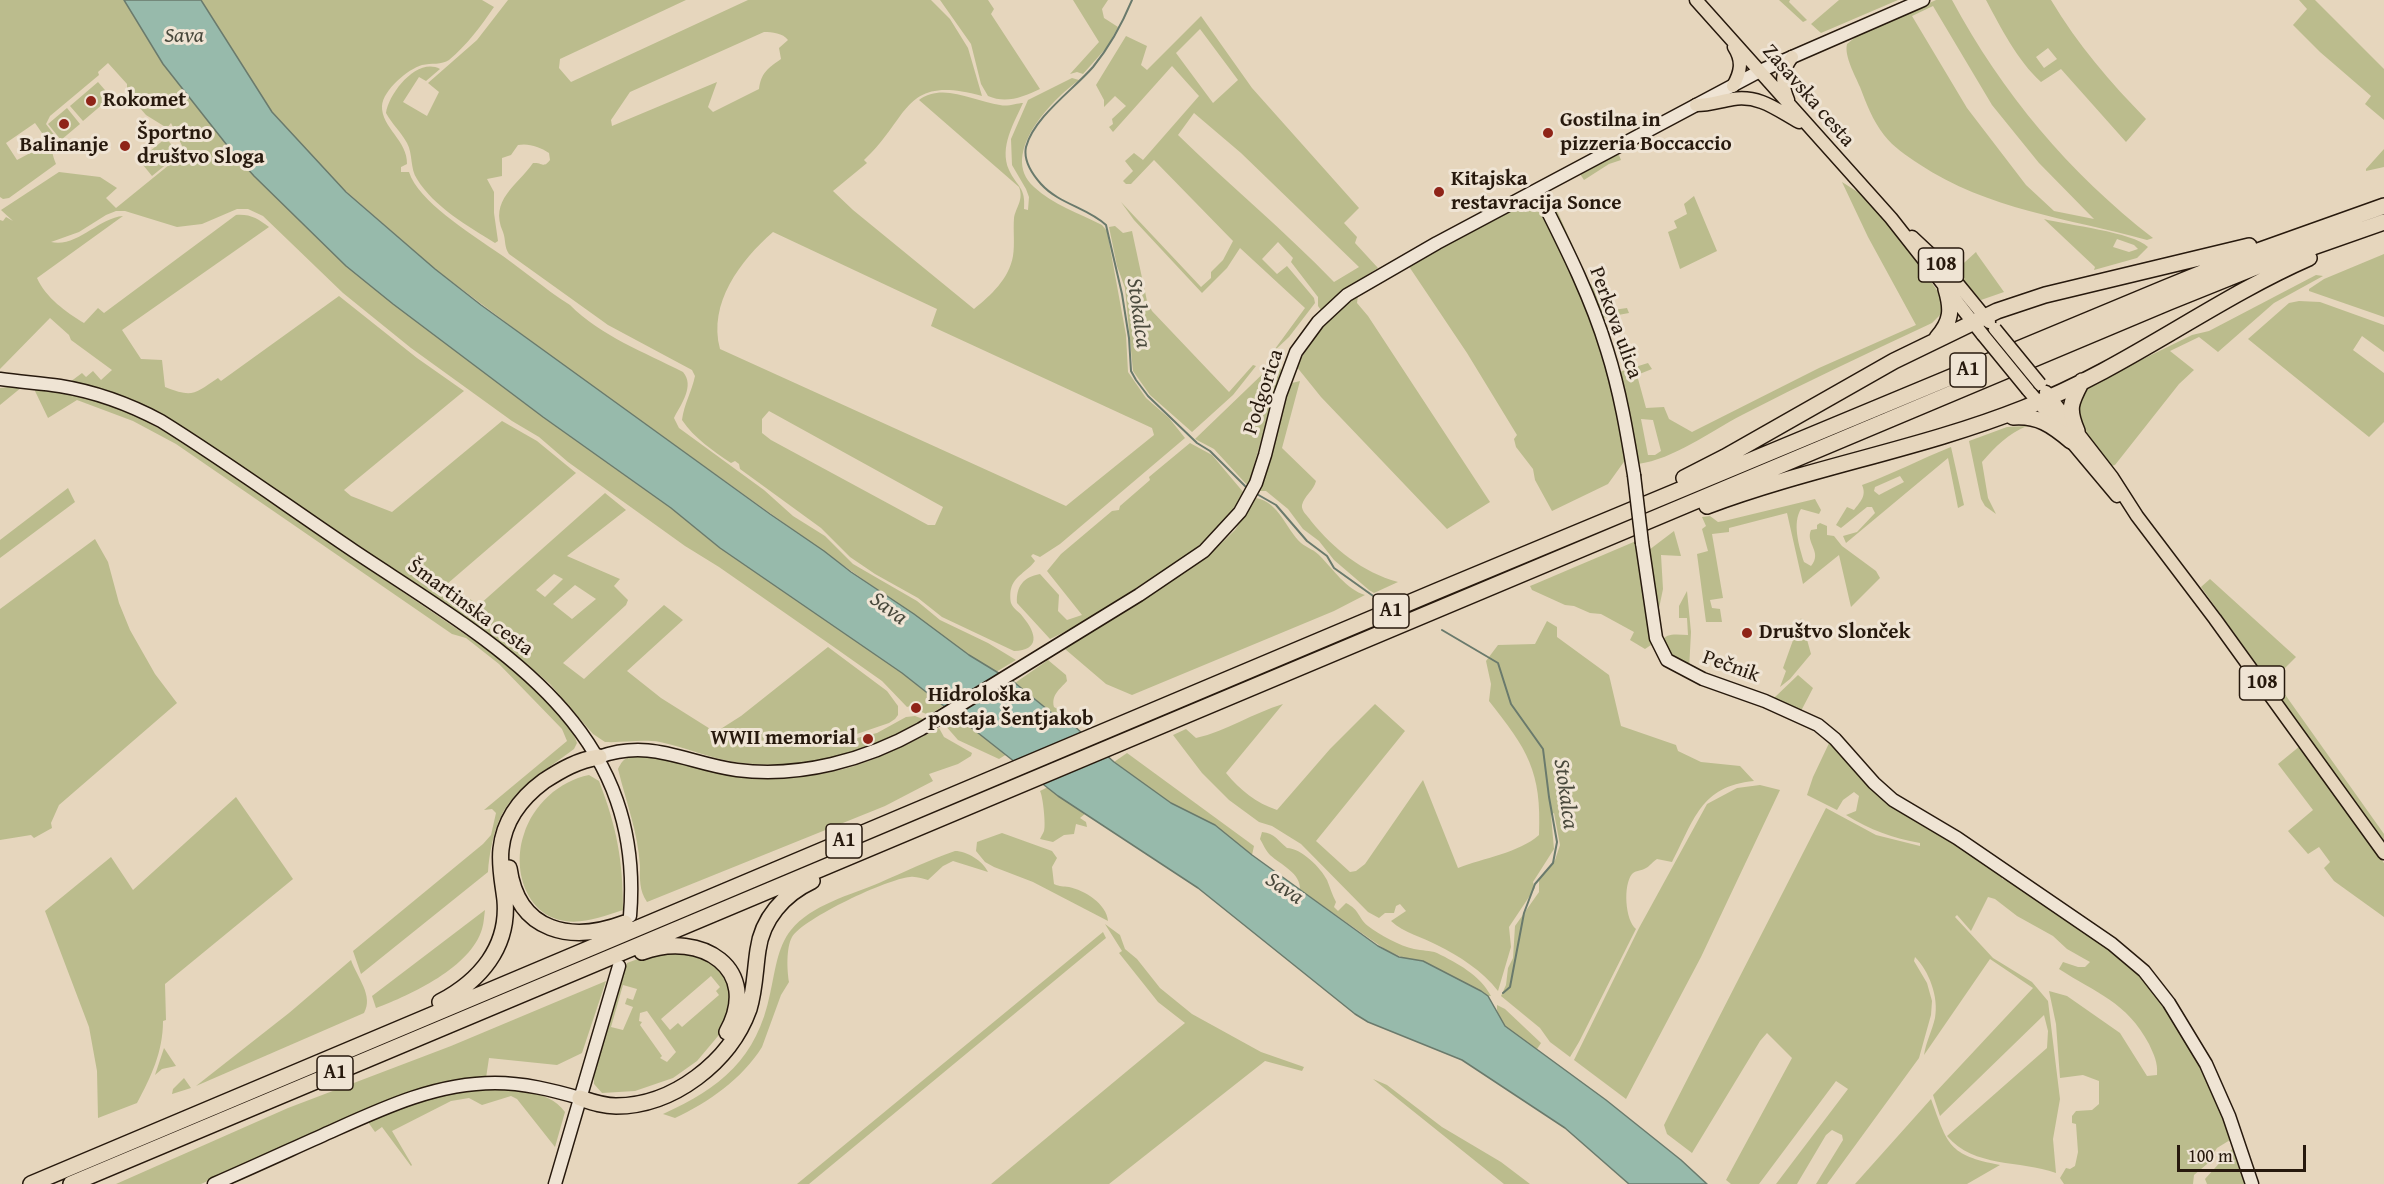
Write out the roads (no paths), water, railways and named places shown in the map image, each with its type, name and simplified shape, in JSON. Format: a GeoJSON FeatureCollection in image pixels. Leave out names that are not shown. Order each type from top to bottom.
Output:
{"type":"FeatureCollection","features":[{"type":"Feature","properties":{"kind":"highway","name":"A1"},"geometry":{"type":"LineString","coordinates":[[31,1184],[1620,514],[2175,283],[2384,206]]}},
{"type":"Feature","properties":{"kind":"highway","name":"A1"},"geometry":{"type":"LineString","coordinates":[[71,1184],[2169,302],[2384,222]]}},
{"type":"Feature","properties":{"kind":"highway"},"geometry":{"type":"LineString","coordinates":[[1620,514],[1631,502],[1725,457],[1935,340],[1979,319],[2045,295],[2260,243],[2300,228],[2318,229]]}},
{"type":"Feature","properties":{"kind":"highway"},"geometry":{"type":"LineString","coordinates":[[1992,420],[2039,393],[2082,381],[2157,341],[2245,288],[2324,251],[2345,235]]}},
{"type":"Feature","properties":{"kind":"highway"},"geometry":{"type":"LineString","coordinates":[[1935,340],[1951,316],[1946,289]]}},
{"type":"Feature","properties":{"kind":"highway"},"geometry":{"type":"LineString","coordinates":[[2074,436],[2070,407],[2082,381]]}},
{"type":"Feature","properties":{"kind":"highway"},"geometry":{"type":"LineString","coordinates":[[1655,517],[1680,515],[1753,490],[1992,420],[2034,417],[2074,436]]}},
{"type":"Feature","properties":{"kind":"highway"},"geometry":{"type":"LineString","coordinates":[[599,758],[543,794],[526,810],[518,822],[510,842],[508,860],[512,882],[519,900],[538,921],[554,929],[572,933],[602,930],[668,908],[683,909]]}},
{"type":"Feature","properties":{"kind":"highway"},"geometry":{"type":"LineString","coordinates":[[389,1032],[412,1014],[458,992],[488,964],[497,950],[505,922],[500,859],[502,839],[510,818],[520,802],[549,778],[579,761],[599,758]]}},
{"type":"Feature","properties":{"kind":"highway"},"geometry":{"type":"LineString","coordinates":[[580,1098],[617,1106],[644,1102],[672,1092],[699,1076],[728,1047],[745,1017],[753,993],[760,936],[774,910],[799,888],[894,846],[912,830]]}},
{"type":"Feature","properties":{"kind":"highway"},"geometry":{"type":"LineString","coordinates":[[580,1098],[633,1095],[653,1090],[678,1079],[702,1062],[717,1046],[730,1026],[737,1003],[734,981],[727,967],[713,955],[699,948],[684,945],[666,946],[622,960],[598,962]]}},
{"type":"Feature","properties":{"kind":"main road","name":"Zasavska cesta"},"geometry":{"type":"LineString","coordinates":[[1696,0],[1891,218],[1946,289],[1979,319]]}},
{"type":"Feature","properties":{"kind":"main road"},"geometry":{"type":"LineString","coordinates":[[1534,192],[1760,71],[1923,0]]}},
{"type":"Feature","properties":{"kind":"main road"},"geometry":{"type":"LineString","coordinates":[[1724,31],[1741,61],[1733,86]]}},
{"type":"Feature","properties":{"kind":"main road"},"geometry":{"type":"LineString","coordinates":[[1790,106],[1782,78],[1784,68],[1792,57]]}},
{"type":"Feature","properties":{"kind":"main road"},"geometry":{"type":"LineString","coordinates":[[1696,105],[1711,105],[1743,98],[1757,99],[1808,126]]}},
{"type":"Feature","properties":{"kind":"main road","name":"Perkova ulica"},"geometry":{"type":"LineString","coordinates":[[1534,192],[1575,268],[1599,325],[1621,401],[1634,475],[1642,543]]}},
{"type":"Feature","properties":{"kind":"main road","name":"Podgorica"},"geometry":{"type":"LineString","coordinates":[[599,758],[621,750],[650,750],[676,754],[736,770],[794,769],[825,766],[860,758],[892,745],[921,729],[1204,551],[1230,525],[1248,500],[1256,483],[1290,366],[1304,339],[1327,312],[1347,295],[1378,275],[1534,192]]}},
{"type":"Feature","properties":{"kind":"main road","name":"Zasavska cesta"},"geometry":{"type":"LineString","coordinates":[[1891,218],[1944,267],[1979,319],[1983,334],[2039,393]]}},
{"type":"Feature","properties":{"kind":"main road","name":"108"},"geometry":{"type":"LineString","coordinates":[[1979,319],[1995,329],[2039,393],[2112,477],[2137,516],[2243,657],[2384,853]]}},
{"type":"Feature","properties":{"kind":"main road","name":"Šmartinska cesta"},"geometry":{"type":"LineString","coordinates":[[0,379],[61,386],[134,406],[187,437],[433,603],[539,683],[579,728],[599,758],[617,800],[626,831],[631,872],[630,916]]}},
{"type":"Feature","properties":{"kind":"main road","name":"Pečnik"},"geometry":{"type":"LineString","coordinates":[[1642,543],[1656,638],[1667,660],[1703,680],[1765,701],[1818,725],[1836,739],[1874,783],[1893,800],[1957,838],[2112,944],[2144,970],[2169,1003],[2206,1064],[2229,1116],[2252,1184]]}},
{"type":"Feature","properties":{"kind":"main road"},"geometry":{"type":"LineString","coordinates":[[555,1184],[619,966]]}},
{"type":"Feature","properties":{"kind":"main road"},"geometry":{"type":"LineString","coordinates":[[214,1184],[378,1111],[427,1093],[469,1085],[495,1083],[545,1089],[580,1098]]}},
{"type":"Feature","properties":{"kind":"water","name":"Sava"},"geometry":{"type":"Polygon","coordinates":[[[124,0],[201,0],[272,112],[346,192],[435,269],[481,305],[851,572],[914,614],[969,655],[1015,683],[1053,714],[1072,724],[1114,762],[1171,803],[1215,825],[1252,855],[1378,946],[1399,957],[1423,961],[1488,996],[1505,1026],[1606,1100],[1681,1160],[1707,1184],[1629,1184],[1565,1128],[1462,1060],[1368,1022],[1355,1014],[1198,888],[1058,796],[902,673],[720,548],[671,508],[543,417],[346,266],[254,176],[163,64],[124,0]]]}},
{"type":"Feature","properties":{"kind":"waterway","name":"Stokalca"},"geometry":{"type":"LineString","coordinates":[[1132,0],[1115,35],[1093,67],[1037,125],[1026,147],[1027,162],[1032,172],[1048,191],[1091,214],[1106,225],[1122,294],[1129,338],[1131,371],[1136,380],[1148,396],[1197,443],[1210,451],[1248,489]]}},
{"type":"Feature","properties":{"kind":"waterway","name":"Stokalca"},"geometry":{"type":"LineString","coordinates":[[1255,493],[1276,505],[1307,541],[1327,556],[1334,568],[1376,598]]}},
{"type":"Feature","properties":{"kind":"waterway","name":"Stokalca"},"geometry":{"type":"LineString","coordinates":[[1442,630],[1498,663],[1511,704],[1543,749],[1557,842],[1553,863],[1535,884],[1524,913],[1510,987],[1503,993]]}},
{"type":"Feature","properties":{"kind":"place","name":"Rokomet"},"geometry":{"type":"Point","coordinates":[91,101]}},
{"type":"Feature","properties":{"kind":"place","name":"Balinanje"},"geometry":{"type":"Point","coordinates":[64,124]}},
{"type":"Feature","properties":{"kind":"place","name":"Gostilna in pizzeria Boccaccio"},"geometry":{"type":"Point","coordinates":[1548,133]}},
{"type":"Feature","properties":{"kind":"place","name":"Športno društvo Sloga"},"geometry":{"type":"Point","coordinates":[125,146]}},
{"type":"Feature","properties":{"kind":"place","name":"Kitajska restavracija Sonce"},"geometry":{"type":"Point","coordinates":[1439,192]}},
{"type":"Feature","properties":{"kind":"place","name":"Društvo Slonček"},"geometry":{"type":"Point","coordinates":[1747,633]}},
{"type":"Feature","properties":{"kind":"place","name":"Hidrološka postaja Šentjakob"},"geometry":{"type":"Point","coordinates":[916,708]}},
{"type":"Feature","properties":{"kind":"place","name":"WWII memorial"},"geometry":{"type":"Point","coordinates":[868,739]}}]}
